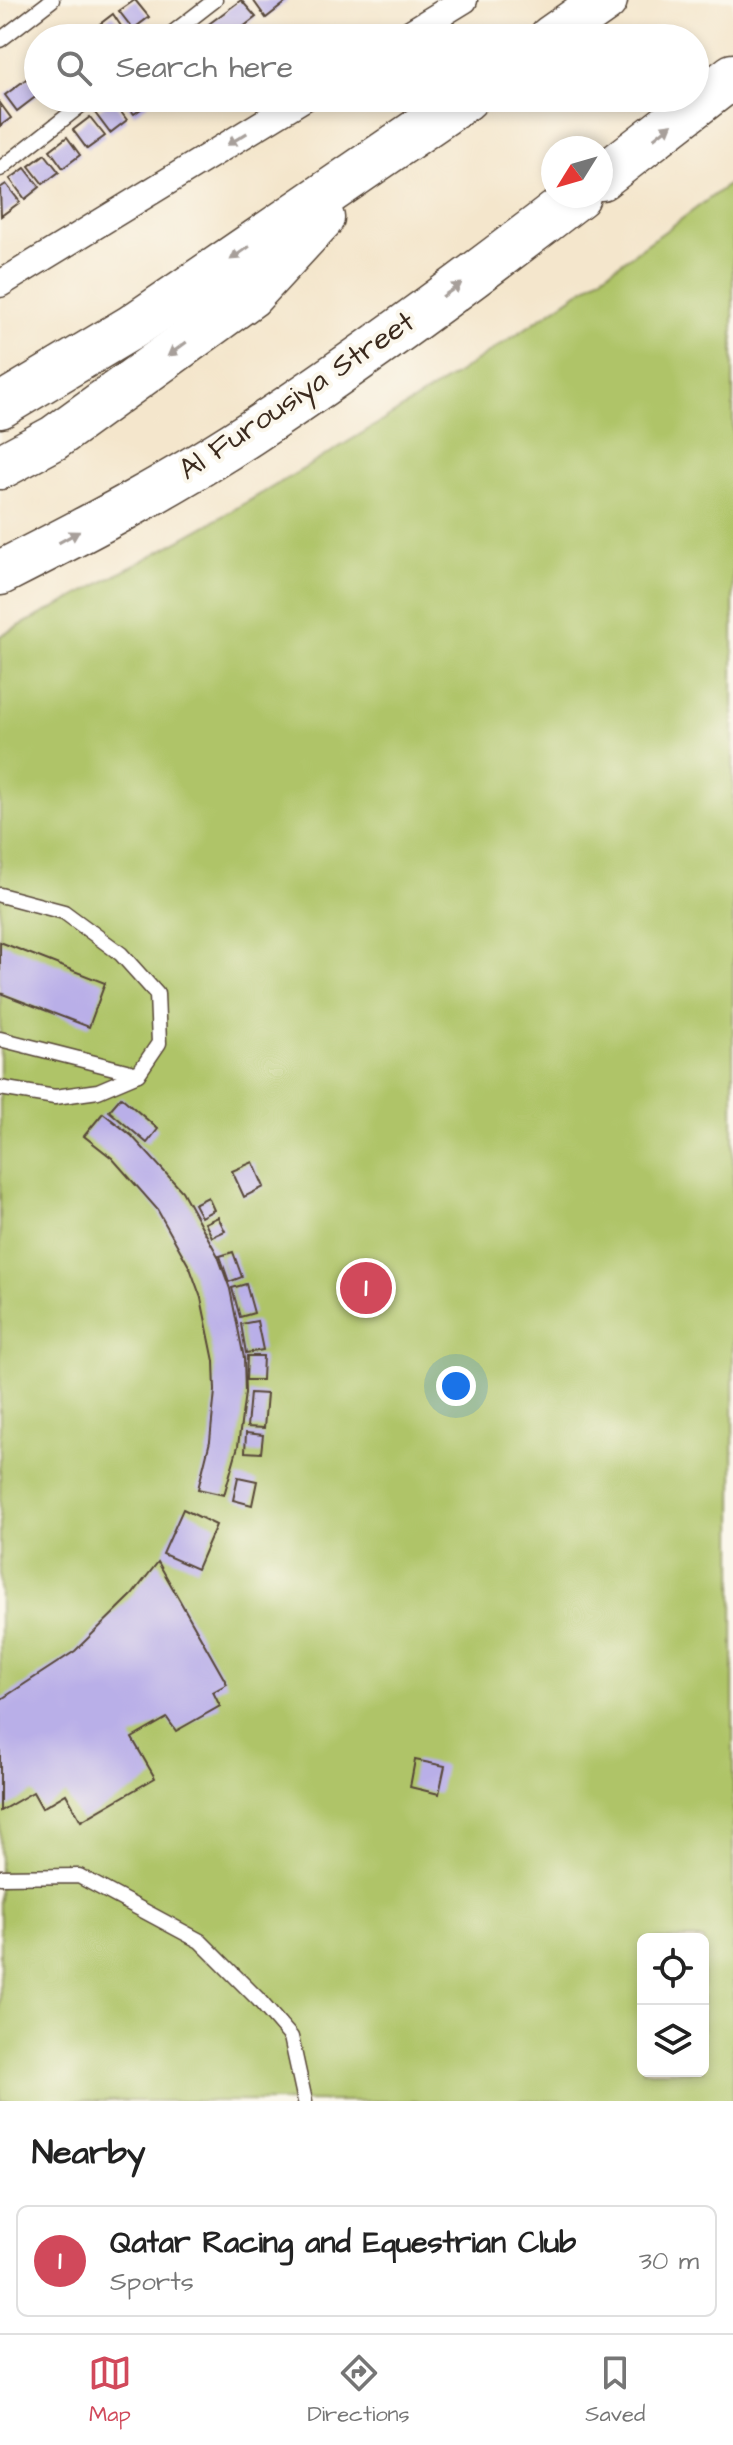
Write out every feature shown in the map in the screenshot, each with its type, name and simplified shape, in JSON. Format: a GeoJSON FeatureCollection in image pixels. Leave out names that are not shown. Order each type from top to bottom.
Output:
{"type":"FeatureCollection","features":[{"type":"Feature","properties":{"kind":"highway"},"geometry":{"type":"LineString","coordinates":[[571,24],[605,0]]}},
{"type":"Feature","properties":{"kind":"highway"},"geometry":{"type":"LineString","coordinates":[[709,95],[733,76]]}},
{"type":"Feature","properties":{"kind":"highway"},"geometry":{"type":"LineString","coordinates":[[0,406],[132,327],[445,112]]}},
{"type":"Feature","properties":{"kind":"highway"},"geometry":{"type":"LineString","coordinates":[[613,169],[686,112]]}},
{"type":"Feature","properties":{"kind":"highway"},"geometry":{"type":"LineString","coordinates":[[0,467],[54,438],[250,296],[374,160]]}},
{"type":"Feature","properties":{"kind":"highway","name":"Al Furousiya Street"},"geometry":{"type":"LineString","coordinates":[[0,573],[65,540],[263,425],[561,208]]}},
{"type":"Feature","properties":{"kind":"street"},"geometry":{"type":"LineString","coordinates":[[425,24],[464,0]]}},
{"type":"Feature","properties":{"kind":"street"},"geometry":{"type":"LineString","coordinates":[[0,284],[281,112]]}},
{"type":"Feature","properties":{"kind":"lane"},"geometry":{"type":"LineString","coordinates":[[0,40],[52,0]]}},
{"type":"Feature","properties":{"kind":"lane"},"geometry":{"type":"LineString","coordinates":[[181,24],[204,3]]}},
{"type":"Feature","properties":{"kind":"lane"},"geometry":{"type":"LineString","coordinates":[[0,169],[72,112]]}},
{"type":"Feature","properties":{"kind":"lane"},"geometry":{"type":"LineString","coordinates":[[0,895],[64,912],[121,954],[157,994],[159,1043],[138,1074],[98,1091],[55,1097],[0,1088]]}},
{"type":"Feature","properties":{"kind":"lane"},"geometry":{"type":"LineString","coordinates":[[0,1039],[138,1074]]}},
{"type":"Feature","properties":{"kind":"lane"},"geometry":{"type":"LineString","coordinates":[[0,1877],[79,1876],[200,1941],[291,2037],[305,2101]]}},
{"type":"Feature","properties":{"kind":"green space"},"geometry":{"type":"Polygon","coordinates":[[[733,181],[733,2101],[0,2101],[0,636],[284,481],[468,367],[733,181]]]}},
{"type":"Feature","properties":{"kind":"building"},"geometry":{"type":"Polygon","coordinates":[[[135,0],[149,17],[140,24],[129,24],[119,11],[135,0]]]}},
{"type":"Feature","properties":{"kind":"building"},"geometry":{"type":"Polygon","coordinates":[[[241,0],[256,17],[247,24],[209,24],[241,0]]]}},
{"type":"Feature","properties":{"kind":"building"},"geometry":{"type":"Polygon","coordinates":[[[253,0],[289,0],[266,18],[253,0]]]}},
{"type":"Feature","properties":{"kind":"building"},"geometry":{"type":"Polygon","coordinates":[[[113,14],[120,24],[100,24],[113,14]]]}},
{"type":"Feature","properties":{"kind":"building"},"geometry":{"type":"Polygon","coordinates":[[[24,81],[24,106],[17,111],[5,95],[24,81]]]}},
{"type":"Feature","properties":{"kind":"building"},"geometry":{"type":"Polygon","coordinates":[[[0,103],[11,118],[0,126],[0,103]]]}},
{"type":"Feature","properties":{"kind":"building"},"geometry":{"type":"Polygon","coordinates":[[[121,112],[127,120],[110,133],[95,113],[121,112]]]}},
{"type":"Feature","properties":{"kind":"building"},"geometry":{"type":"Polygon","coordinates":[[[90,117],[105,136],[87,149],[73,130],[90,117]]]}},
{"type":"Feature","properties":{"kind":"building"},"geometry":{"type":"Polygon","coordinates":[[[67,137],[80,155],[63,168],[50,150],[67,137]]]}},
{"type":"Feature","properties":{"kind":"building"},"geometry":{"type":"Polygon","coordinates":[[[45,154],[59,172],[43,184],[29,166],[45,154]]]}},
{"type":"Feature","properties":{"kind":"building"},"geometry":{"type":"Polygon","coordinates":[[[25,168],[40,187],[25,199],[10,179],[25,168]]]}},
{"type":"Feature","properties":{"kind":"building"},"geometry":{"type":"Polygon","coordinates":[[[6,184],[20,202],[1,216],[0,188],[6,184]]]}},
{"type":"Feature","properties":{"kind":"building"},"geometry":{"type":"Polygon","coordinates":[[[0,942],[105,983],[89,1027],[0,993],[0,942]]]}},
{"type":"Feature","properties":{"kind":"building"},"geometry":{"type":"Polygon","coordinates":[[[121,1097],[158,1129],[147,1143],[109,1111],[121,1097]]]}},
{"type":"Feature","properties":{"kind":"building"},"geometry":{"type":"Polygon","coordinates":[[[103,1113],[132,1136],[182,1191],[218,1256],[230,1289],[244,1358],[245,1393],[238,1446],[224,1495],[198,1489],[210,1441],[215,1391],[214,1361],[201,1298],[190,1268],[157,1209],[112,1158],[84,1136],[103,1113]]]}},
{"type":"Feature","properties":{"kind":"building"},"geometry":{"type":"Polygon","coordinates":[[[253,1162],[264,1187],[244,1197],[232,1171],[253,1162]]]}},
{"type":"Feature","properties":{"kind":"building"},"geometry":{"type":"Polygon","coordinates":[[[208,1197],[214,1210],[201,1217],[194,1204],[208,1197]]]}},
{"type":"Feature","properties":{"kind":"building"},"geometry":{"type":"Polygon","coordinates":[[[218,1217],[225,1231],[212,1237],[205,1223],[218,1217]]]}},
{"type":"Feature","properties":{"kind":"building"},"geometry":{"type":"Polygon","coordinates":[[[233,1252],[242,1277],[229,1282],[220,1256],[233,1252]]]}},
{"type":"Feature","properties":{"kind":"building"},"geometry":{"type":"Polygon","coordinates":[[[246,1284],[254,1313],[240,1317],[232,1288],[246,1284]]]}},
{"type":"Feature","properties":{"kind":"building"},"geometry":{"type":"Polygon","coordinates":[[[257,1321],[263,1350],[246,1353],[241,1324],[257,1321]]]}},
{"type":"Feature","properties":{"kind":"building"},"geometry":{"type":"Polygon","coordinates":[[[247,1356],[263,1356],[262,1380],[246,1380],[247,1356]]]}},
{"type":"Feature","properties":{"kind":"building"},"geometry":{"type":"Polygon","coordinates":[[[250,1393],[267,1394],[264,1428],[247,1427],[250,1393]]]}},
{"type":"Feature","properties":{"kind":"building"},"geometry":{"type":"Polygon","coordinates":[[[246,1433],[263,1435],[261,1453],[245,1452],[246,1433]]]}},
{"type":"Feature","properties":{"kind":"building"},"geometry":{"type":"Polygon","coordinates":[[[238,1477],[257,1481],[252,1505],[233,1500],[238,1477]]]}},
{"type":"Feature","properties":{"kind":"building"},"geometry":{"type":"Polygon","coordinates":[[[183,1509],[216,1525],[197,1569],[163,1554],[183,1509]]]}},
{"type":"Feature","properties":{"kind":"building"},"geometry":{"type":"Polygon","coordinates":[[[158,1562],[227,1684],[213,1692],[220,1706],[176,1731],[167,1718],[132,1738],[155,1778],[81,1821],[66,1794],[42,1808],[33,1792],[0,1811],[0,1700],[75,1651],[132,1595],[158,1562]]]}},
{"type":"Feature","properties":{"kind":"building"},"geometry":{"type":"Polygon","coordinates":[[[415,1760],[445,1766],[439,1794],[410,1787],[415,1760]]]}},
{"type":"Feature","properties":{"kind":"place","name":"Qatar Racing and Equestrian Club"},"geometry":{"type":"Point","coordinates":[366,1288]}}]}
